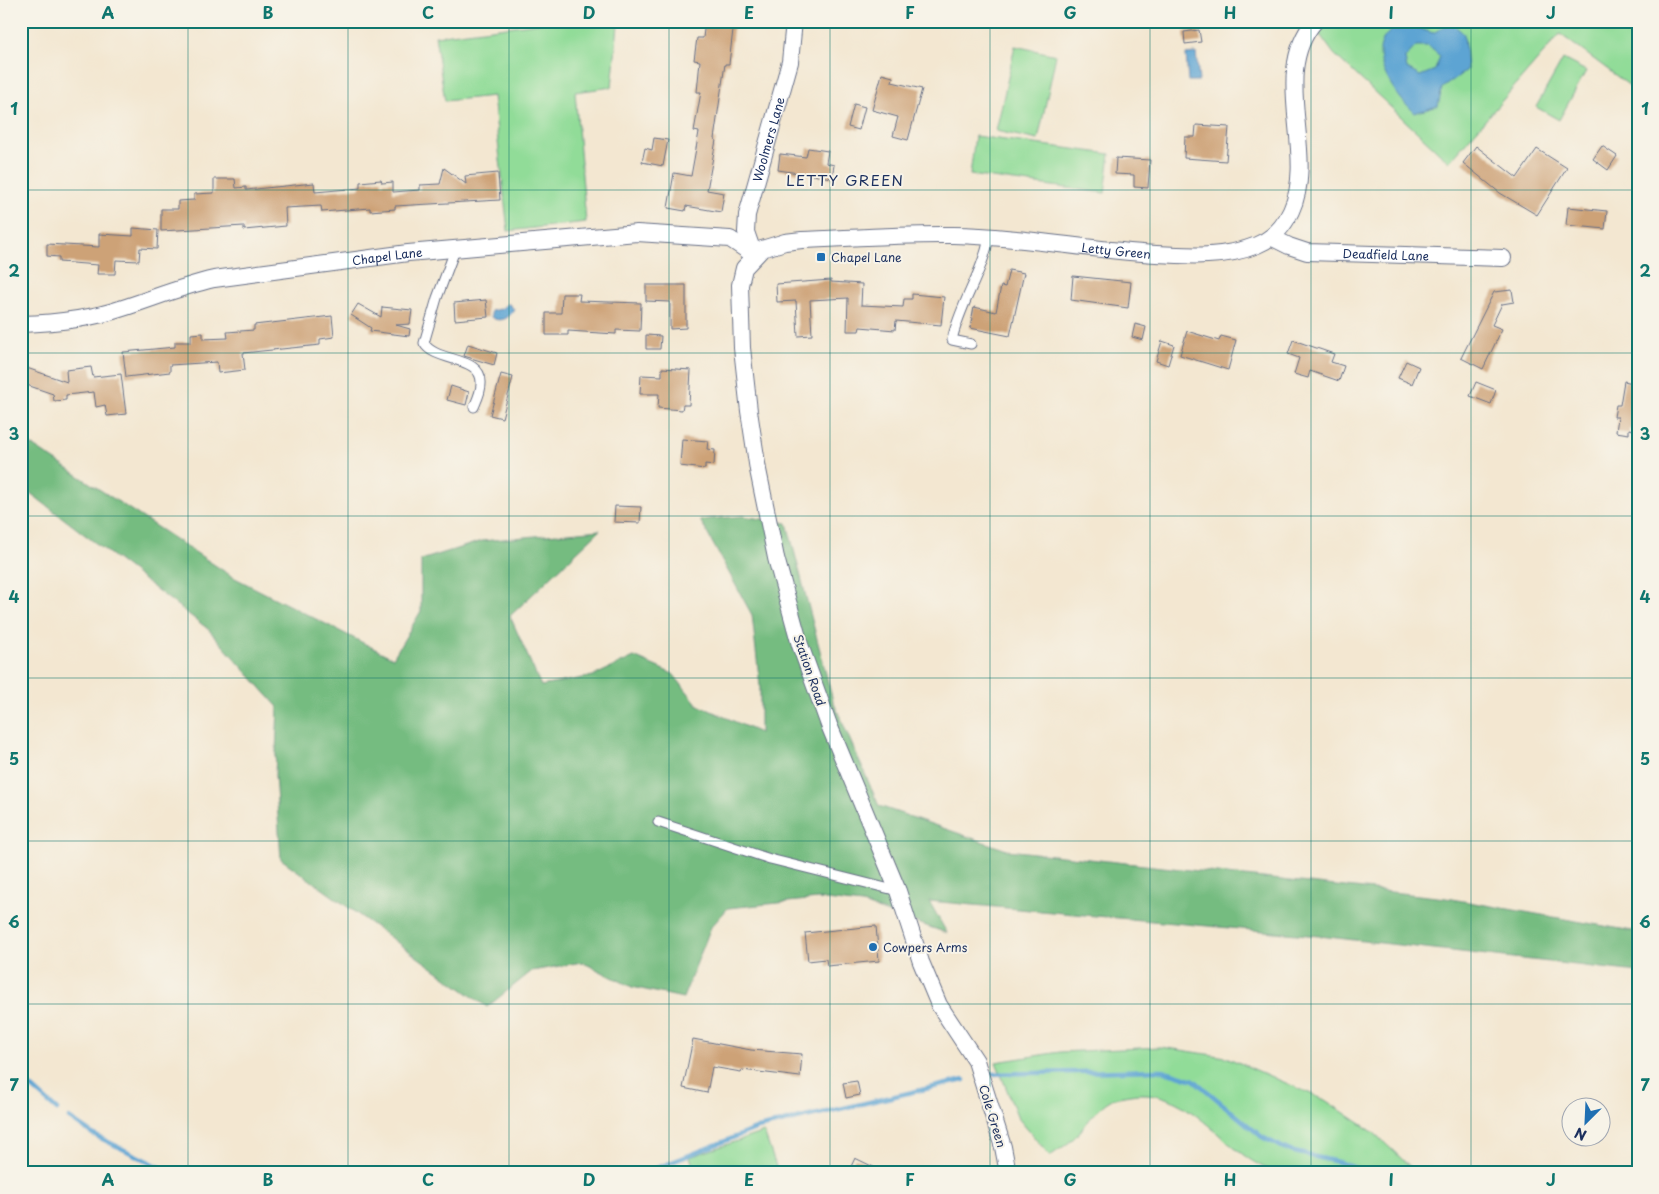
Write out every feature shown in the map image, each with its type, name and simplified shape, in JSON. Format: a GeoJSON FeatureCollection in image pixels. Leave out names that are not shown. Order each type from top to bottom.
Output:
{"type":"FeatureCollection","features":[{"type":"Feature","properties":{"kind":"street","name":"Woolmers Lane"},"geometry":{"type":"LineString","coordinates":[[754,255],[746,232],[747,215],[790,62],[794,21]]}},
{"type":"Feature","properties":{"kind":"street","name":"Letty Green"},"geometry":{"type":"LineString","coordinates":[[754,255],[762,248],[785,242],[922,236],[989,238],[1099,250],[1208,255],[1247,249],[1271,237],[1287,219],[1296,196],[1299,169],[1295,76],[1302,37],[1315,21]]}},
{"type":"Feature","properties":{"kind":"street","name":"Chapel Lane"},"geometry":{"type":"LineString","coordinates":[[21,324],[48,323],[121,309],[192,284],[214,279],[333,262],[455,250],[637,233],[730,239],[754,255]]}},
{"type":"Feature","properties":{"kind":"street","name":"Deadfield Lane"},"geometry":{"type":"LineString","coordinates":[[1271,237],[1307,252],[1503,258]]}},
{"type":"Feature","properties":{"kind":"street","name":"Station Road"},"geometry":{"type":"LineString","coordinates":[[754,255],[744,268],[740,285],[742,348],[758,470],[776,558],[800,644],[828,725],[898,891],[921,962],[939,1005],[976,1061]]}},
{"type":"Feature","properties":{"kind":"street","name":"Cole Green"},"geometry":{"type":"LineString","coordinates":[[976,1061],[1003,1147],[1008,1173]]}},
{"type":"Feature","properties":{"kind":"lane"},"geometry":{"type":"LineString","coordinates":[[971,344],[952,340],[962,306],[983,263],[989,238]]}},
{"type":"Feature","properties":{"kind":"lane"},"geometry":{"type":"LineString","coordinates":[[455,250],[437,298],[424,343],[433,353],[474,368],[481,378],[482,385],[474,407]]}},
{"type":"Feature","properties":{"kind":"lane"},"geometry":{"type":"LineString","coordinates":[[658,822],[770,859],[898,891]]}},
{"type":"Feature","properties":{"kind":"green space"},"geometry":{"type":"Polygon","coordinates":[[[592,21],[618,25],[612,87],[575,92],[586,222],[508,231],[493,96],[445,101],[435,36],[547,22],[592,21]]]}},
{"type":"Feature","properties":{"kind":"green space"},"geometry":{"type":"Polygon","coordinates":[[[1310,21],[1638,21],[1638,92],[1560,34],[1449,162],[1334,54],[1310,21]]]}},
{"type":"Feature","properties":{"kind":"green space"},"geometry":{"type":"Polygon","coordinates":[[[1015,46],[1056,55],[1038,140],[996,131],[1015,46]]]}},
{"type":"Feature","properties":{"kind":"green space"},"geometry":{"type":"Polygon","coordinates":[[[1563,59],[1586,71],[1559,120],[1536,107],[1563,59]]]}},
{"type":"Feature","properties":{"kind":"green space"},"geometry":{"type":"Polygon","coordinates":[[[975,136],[1110,154],[1105,193],[970,175],[975,136]]]}},
{"type":"Feature","properties":{"kind":"green space"},"geometry":{"type":"Polygon","coordinates":[[[21,438],[233,577],[393,658],[421,611],[421,560],[482,541],[600,530],[510,616],[541,686],[593,676],[634,657],[673,674],[698,705],[760,733],[760,686],[752,615],[700,520],[743,516],[787,523],[833,701],[879,806],[1007,850],[1446,898],[1638,932],[1638,972],[1319,936],[929,901],[947,933],[862,904],[818,899],[728,908],[711,927],[683,998],[632,987],[582,962],[532,971],[487,1007],[281,859],[275,775],[278,707],[208,629],[21,486],[21,438]]]}},
{"type":"Feature","properties":{"kind":"green space"},"geometry":{"type":"Polygon","coordinates":[[[1161,1047],[1226,1057],[1325,1100],[1373,1132],[1417,1173],[1279,1173],[1259,1165],[1241,1153],[1190,1111],[1172,1101],[1152,1095],[1130,1095],[1112,1099],[1095,1113],[1072,1140],[1050,1156],[1018,1118],[996,1062],[1060,1052],[1161,1047]]]}},
{"type":"Feature","properties":{"kind":"green space"},"geometry":{"type":"Polygon","coordinates":[[[764,1132],[778,1172],[696,1173],[690,1157],[764,1132]]]}},
{"type":"Feature","properties":{"kind":"water"},"geometry":{"type":"Polygon","coordinates":[[[1405,24],[1433,33],[1447,25],[1454,25],[1464,34],[1467,70],[1442,88],[1438,106],[1414,113],[1396,92],[1382,66],[1380,53],[1382,41],[1390,31],[1405,24]],[[1416,46],[1405,58],[1407,69],[1420,76],[1435,70],[1440,56],[1428,46],[1416,46]]]}},
{"type":"Feature","properties":{"kind":"water"},"geometry":{"type":"Polygon","coordinates":[[[1196,53],[1199,81],[1188,81],[1186,54],[1196,53]]]}},
{"type":"Feature","properties":{"kind":"water"},"geometry":{"type":"Polygon","coordinates":[[[508,303],[514,309],[507,318],[497,320],[491,317],[491,311],[501,309],[508,303]]]}},
{"type":"Feature","properties":{"kind":"building"},"geometry":{"type":"Polygon","coordinates":[[[705,21],[734,21],[729,64],[725,64],[714,139],[716,140],[707,190],[724,193],[721,212],[686,206],[685,211],[668,208],[674,173],[691,176],[699,132],[694,131],[701,92],[697,92],[700,61],[694,60],[697,38],[703,38],[705,21]]]}},
{"type":"Feature","properties":{"kind":"building"},"geometry":{"type":"Polygon","coordinates":[[[1199,30],[1201,42],[1185,44],[1184,32],[1199,30]]]}},
{"type":"Feature","properties":{"kind":"building"},"geometry":{"type":"Polygon","coordinates":[[[882,74],[893,77],[892,82],[922,89],[908,140],[893,136],[898,117],[872,110],[882,74]]]}},
{"type":"Feature","properties":{"kind":"building"},"geometry":{"type":"Polygon","coordinates":[[[854,104],[865,107],[859,130],[848,127],[854,104]]]}},
{"type":"Feature","properties":{"kind":"building"},"geometry":{"type":"Polygon","coordinates":[[[1196,125],[1229,127],[1226,161],[1184,158],[1185,137],[1195,137],[1196,125]]]}},
{"type":"Feature","properties":{"kind":"building"},"geometry":{"type":"Polygon","coordinates":[[[654,138],[668,140],[663,166],[642,162],[645,148],[652,150],[654,138]]]}},
{"type":"Feature","properties":{"kind":"building"},"geometry":{"type":"Polygon","coordinates":[[[1476,146],[1517,178],[1537,149],[1567,168],[1537,215],[1500,193],[1463,163],[1476,146]]]}},
{"type":"Feature","properties":{"kind":"building"},"geometry":{"type":"Polygon","coordinates":[[[1602,146],[1617,156],[1608,170],[1593,159],[1602,146]]]}},
{"type":"Feature","properties":{"kind":"building"},"geometry":{"type":"Polygon","coordinates":[[[808,148],[828,151],[826,163],[834,165],[832,178],[778,170],[780,154],[806,157],[808,148]]]}},
{"type":"Feature","properties":{"kind":"building"},"geometry":{"type":"Polygon","coordinates":[[[1116,158],[1150,160],[1148,188],[1134,187],[1134,175],[1115,174],[1116,158]]]}},
{"type":"Feature","properties":{"kind":"building"},"geometry":{"type":"Polygon","coordinates":[[[444,168],[466,184],[465,176],[498,173],[500,200],[395,206],[395,209],[370,211],[370,208],[322,212],[321,206],[285,208],[286,226],[244,230],[244,226],[161,231],[161,209],[178,209],[178,201],[194,200],[194,194],[214,193],[214,179],[235,179],[236,188],[246,187],[246,190],[314,183],[315,192],[360,188],[360,182],[381,180],[382,183],[393,182],[393,192],[420,190],[420,185],[440,184],[444,168]]]}},
{"type":"Feature","properties":{"kind":"building"},"geometry":{"type":"Polygon","coordinates":[[[1568,207],[1607,211],[1605,229],[1566,225],[1568,207]]]}},
{"type":"Feature","properties":{"kind":"building"},"geometry":{"type":"Polygon","coordinates":[[[133,228],[158,230],[157,249],[140,248],[139,261],[116,260],[115,274],[97,274],[98,265],[59,262],[59,257],[47,256],[47,244],[99,247],[99,234],[133,236],[133,228]]]}},
{"type":"Feature","properties":{"kind":"building"},"geometry":{"type":"Polygon","coordinates":[[[1009,270],[1024,273],[1010,336],[970,328],[974,307],[996,312],[1001,286],[1005,287],[1009,270]]]}},
{"type":"Feature","properties":{"kind":"building"},"geometry":{"type":"Polygon","coordinates":[[[1073,276],[1131,282],[1128,308],[1071,300],[1073,276]]]}},
{"type":"Feature","properties":{"kind":"building"},"geometry":{"type":"Polygon","coordinates":[[[831,280],[831,282],[862,284],[861,305],[903,307],[904,299],[912,299],[912,294],[944,297],[941,325],[896,321],[895,330],[860,327],[859,331],[847,331],[848,298],[810,300],[812,335],[798,336],[796,301],[777,302],[776,284],[831,280]]]}},
{"type":"Feature","properties":{"kind":"building"},"geometry":{"type":"Polygon","coordinates":[[[646,285],[686,285],[686,328],[670,329],[670,302],[646,301],[646,285]]]}},
{"type":"Feature","properties":{"kind":"building"},"geometry":{"type":"Polygon","coordinates":[[[1512,290],[1514,302],[1502,304],[1492,325],[1502,329],[1483,369],[1461,358],[1494,292],[1512,290]]]}},
{"type":"Feature","properties":{"kind":"building"},"geometry":{"type":"Polygon","coordinates":[[[562,294],[580,294],[579,301],[641,303],[640,331],[616,330],[616,334],[568,331],[568,335],[546,335],[546,313],[561,313],[562,294]]]}},
{"type":"Feature","properties":{"kind":"building"},"geometry":{"type":"Polygon","coordinates":[[[486,300],[488,317],[455,320],[454,303],[486,300]]]}},
{"type":"Feature","properties":{"kind":"building"},"geometry":{"type":"Polygon","coordinates":[[[358,304],[381,317],[382,307],[412,310],[410,324],[396,325],[410,329],[409,336],[370,331],[371,328],[351,315],[358,304]]]}},
{"type":"Feature","properties":{"kind":"building"},"geometry":{"type":"Polygon","coordinates":[[[332,316],[334,337],[320,339],[320,345],[243,353],[245,370],[218,373],[217,362],[170,365],[170,372],[126,377],[123,352],[175,347],[175,342],[191,342],[191,334],[203,333],[203,339],[228,338],[227,332],[254,330],[254,325],[332,316]]]}},
{"type":"Feature","properties":{"kind":"building"},"geometry":{"type":"Polygon","coordinates":[[[1135,324],[1146,327],[1143,340],[1132,337],[1135,324]]]}},
{"type":"Feature","properties":{"kind":"building"},"geometry":{"type":"Polygon","coordinates":[[[1187,331],[1219,341],[1221,336],[1236,340],[1228,370],[1180,355],[1187,331]]]}},
{"type":"Feature","properties":{"kind":"building"},"geometry":{"type":"Polygon","coordinates":[[[646,335],[661,336],[660,349],[646,349],[646,335]]]}},
{"type":"Feature","properties":{"kind":"building"},"geometry":{"type":"Polygon","coordinates":[[[1293,340],[1334,354],[1331,362],[1344,366],[1339,381],[1310,371],[1308,378],[1294,374],[1299,358],[1288,354],[1293,340]]]}},
{"type":"Feature","properties":{"kind":"building"},"geometry":{"type":"Polygon","coordinates":[[[1162,341],[1174,345],[1168,365],[1156,361],[1162,341]]]}},
{"type":"Feature","properties":{"kind":"building"},"geometry":{"type":"Polygon","coordinates":[[[468,344],[497,353],[494,365],[464,356],[468,344]]]}},
{"type":"Feature","properties":{"kind":"building"},"geometry":{"type":"Polygon","coordinates":[[[1406,361],[1419,367],[1412,384],[1398,378],[1406,361]]]}},
{"type":"Feature","properties":{"kind":"building"},"geometry":{"type":"Polygon","coordinates":[[[21,366],[67,382],[66,370],[91,367],[93,377],[121,374],[126,414],[107,416],[105,405],[96,407],[94,392],[66,395],[66,400],[54,401],[53,394],[21,383],[21,366]]]}},
{"type":"Feature","properties":{"kind":"building"},"geometry":{"type":"Polygon","coordinates":[[[662,368],[691,370],[689,405],[683,405],[682,410],[658,408],[659,394],[640,394],[641,375],[662,376],[662,368]]]}},
{"type":"Feature","properties":{"kind":"building"},"geometry":{"type":"Polygon","coordinates":[[[501,374],[513,377],[502,418],[490,415],[501,374]]]}},
{"type":"Feature","properties":{"kind":"building"},"geometry":{"type":"Polygon","coordinates":[[[1624,381],[1637,384],[1632,415],[1638,416],[1638,431],[1629,429],[1629,434],[1616,432],[1618,417],[1614,417],[1616,405],[1620,405],[1624,381]]]}},
{"type":"Feature","properties":{"kind":"building"},"geometry":{"type":"Polygon","coordinates":[[[1476,382],[1496,390],[1491,404],[1470,396],[1476,382]]]}},
{"type":"Feature","properties":{"kind":"building"},"geometry":{"type":"Polygon","coordinates":[[[451,386],[469,392],[466,405],[447,400],[451,386]]]}},
{"type":"Feature","properties":{"kind":"building"},"geometry":{"type":"Polygon","coordinates":[[[682,439],[708,441],[707,449],[715,450],[714,465],[705,464],[705,469],[680,466],[682,439]]]}},
{"type":"Feature","properties":{"kind":"building"},"geometry":{"type":"Polygon","coordinates":[[[615,506],[641,507],[640,523],[614,522],[615,506]]]}},
{"type":"Feature","properties":{"kind":"building"},"geometry":{"type":"Polygon","coordinates":[[[876,926],[879,961],[827,966],[826,959],[808,961],[805,933],[876,926]]]}},
{"type":"Feature","properties":{"kind":"building"},"geometry":{"type":"Polygon","coordinates":[[[693,1039],[751,1050],[802,1054],[800,1077],[742,1070],[741,1072],[712,1067],[707,1093],[683,1088],[693,1039]]]}},
{"type":"Feature","properties":{"kind":"building"},"geometry":{"type":"Polygon","coordinates":[[[857,1081],[860,1095],[846,1098],[843,1083],[857,1081]]]}},
{"type":"Feature","properties":{"kind":"building"},"geometry":{"type":"Polygon","coordinates":[[[855,1158],[886,1173],[848,1173],[855,1158]]]}},
{"type":"Feature","properties":{"kind":"waterway"},"geometry":{"type":"LineString","coordinates":[[987,1074],[1162,1070],[1194,1080],[1262,1137],[1290,1151],[1342,1163],[1369,1173]]}},
{"type":"Feature","properties":{"kind":"waterway"},"geometry":{"type":"LineString","coordinates":[[21,1078],[57,1110]]}},
{"type":"Feature","properties":{"kind":"waterway"},"geometry":{"type":"LineString","coordinates":[[644,1173],[758,1128],[964,1080]]}},
{"type":"Feature","properties":{"kind":"waterway"},"geometry":{"type":"LineString","coordinates":[[69,1118],[94,1135],[172,1173]]}},
{"type":"Feature","properties":{"kind":"place","name":"Chapel Lane"},"geometry":{"type":"Point","coordinates":[821,257]}},
{"type":"Feature","properties":{"kind":"place","name":"Cowpers Arms"},"geometry":{"type":"Point","coordinates":[873,947]}},
{"type":"Feature","properties":{"kind":"district","name":"LETTY GREEN"},"geometry":{"type":"Point","coordinates":[845,179]}}]}
